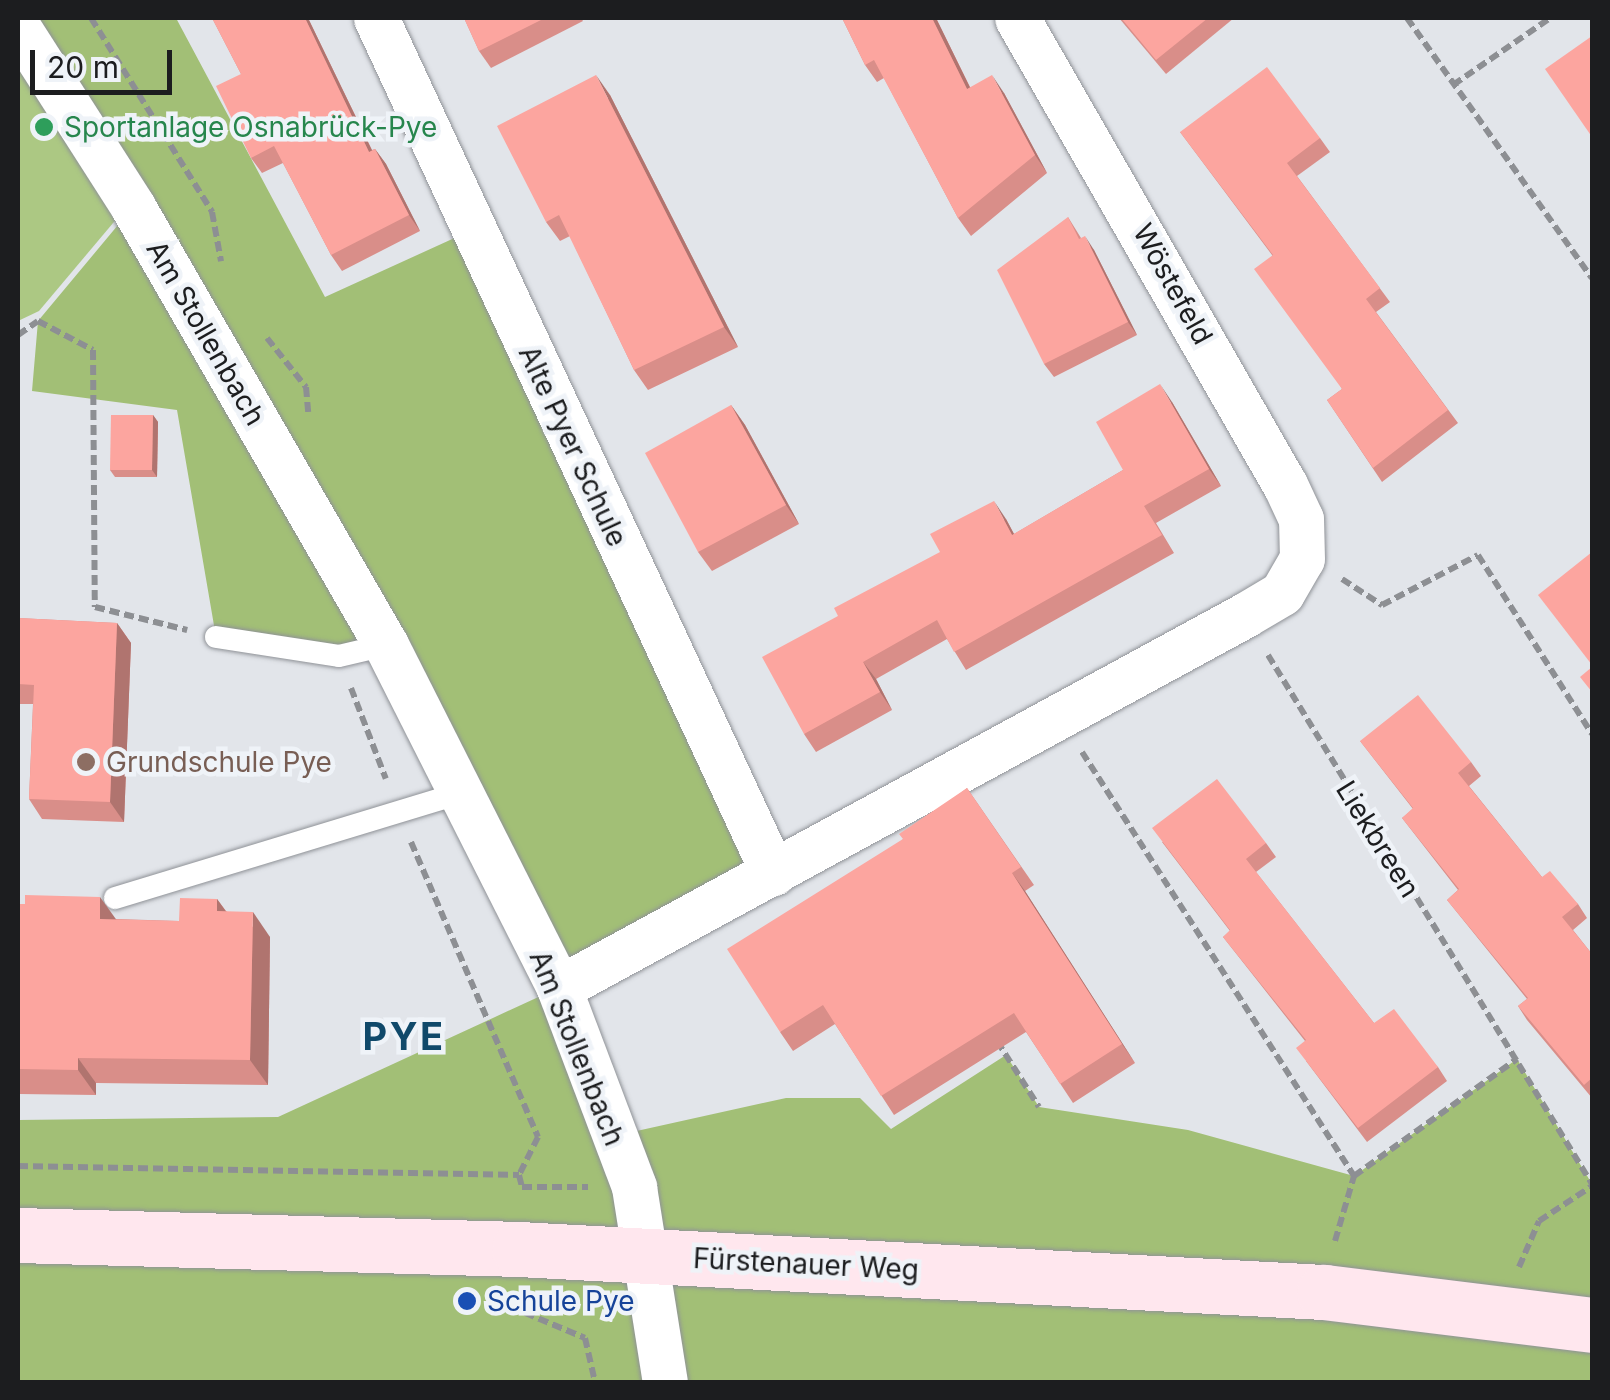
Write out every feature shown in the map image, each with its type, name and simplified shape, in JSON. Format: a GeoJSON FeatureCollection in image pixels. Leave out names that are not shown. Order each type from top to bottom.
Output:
{"type":"FeatureCollection","features":[{"type":"Feature","properties":{"kind":"street","name":"Alte Pyer Schule"},"geometry":{"type":"LineString","coordinates":[[376,18],[773,873]]}},
{"type":"Feature","properties":{"kind":"street","name":"Wöstefeld"},"geometry":{"type":"LineString","coordinates":[[1017,18],[1286,485],[1301,518],[1302,559]]}},
{"type":"Feature","properties":{"kind":"street","name":"Am Stollenbach"},"geometry":{"type":"LineString","coordinates":[[18,26],[134,207],[386,646],[559,988],[634,1187],[649,1256],[665,1382]]}},
{"type":"Feature","properties":{"kind":"street"},"geometry":{"type":"LineString","coordinates":[[559,988],[1245,615],[1282,593],[1302,559]]}},
{"type":"Feature","properties":{"kind":"street","name":"Fürstenauer Weg"},"geometry":{"type":"LineString","coordinates":[[18,1235],[649,1256],[1324,1292],[1505,1311],[1592,1325]]}},
{"type":"Feature","properties":{"kind":"lane"},"geometry":{"type":"LineString","coordinates":[[216,637],[339,656],[386,646]]}},
{"type":"Feature","properties":{"kind":"lane"},"geometry":{"type":"LineString","coordinates":[[115,898],[458,794]]}},
{"type":"Feature","properties":{"kind":"path"},"geometry":{"type":"LineString","coordinates":[[1407,18],[1592,278]]}},
{"type":"Feature","properties":{"kind":"path"},"geometry":{"type":"LineString","coordinates":[[1454,85],[1550,18]]}},
{"type":"Feature","properties":{"kind":"path"},"geometry":{"type":"LineString","coordinates":[[18,335],[38,321],[93,350],[95,607],[216,637]]}},
{"type":"Feature","properties":{"kind":"path"},"geometry":{"type":"LineString","coordinates":[[1302,559],[1382,605],[1478,555],[1592,734]]}},
{"type":"Feature","properties":{"kind":"path","name":"Liekbreen"},"geometry":{"type":"LineString","coordinates":[[1245,615],[1362,816],[1592,1185]]}},
{"type":"Feature","properties":{"kind":"path"},"geometry":{"type":"LineString","coordinates":[[18,1166],[519,1175],[538,1137],[399,812],[339,656]]}},
{"type":"Feature","properties":{"kind":"path"},"geometry":{"type":"LineString","coordinates":[[1060,717],[1354,1176]]}},
{"type":"Feature","properties":{"kind":"path"},"geometry":{"type":"LineString","coordinates":[[995,1038],[1039,1107]]}},
{"type":"Feature","properties":{"kind":"path"},"geometry":{"type":"LineString","coordinates":[[1324,1292],[1354,1176],[1516,1059]]}},
{"type":"Feature","properties":{"kind":"path"},"geometry":{"type":"LineString","coordinates":[[1505,1311],[1539,1222],[1592,1185]]}},
{"type":"Feature","properties":{"kind":"green space"},"geometry":{"type":"Polygon","coordinates":[[[18,18],[176,18],[325,297],[472,230],[773,873],[559,988],[614,1136],[786,1098],[860,1098],[891,1129],[1006,1055],[1039,1107],[1188,1130],[1354,1176],[1517,1059],[1592,1184],[1592,1382],[18,1382],[18,1120],[278,1117],[558,988],[387,646],[339,656],[216,637],[177,410],[32,391],[38,321],[133,207],[18,18]]]}},
{"type":"Feature","properties":{"kind":"green space","name":"Sportanlage Osnabrück-Pye"},"geometry":{"type":"Polygon","coordinates":[[[18,44],[124,210],[39,311],[18,321],[18,44]]]}},
{"type":"Feature","properties":{"kind":"building"},"geometry":{"type":"Polygon","coordinates":[[[212,18],[305,18],[369,152],[375,149],[409,215],[331,255],[274,146],[251,158],[216,86],[241,74],[212,18]]]}},
{"type":"Feature","properties":{"kind":"building"},"geometry":{"type":"Polygon","coordinates":[[[464,18],[545,18],[479,51],[464,18]]]}},
{"type":"Feature","properties":{"kind":"building"},"geometry":{"type":"Polygon","coordinates":[[[842,18],[932,18],[967,89],[992,75],[1035,155],[958,218],[874,60],[865,65],[842,18]]]}},
{"type":"Feature","properties":{"kind":"building"},"geometry":{"type":"Polygon","coordinates":[[[1121,18],[1208,18],[1156,60],[1121,18]]]}},
{"type":"Feature","properties":{"kind":"building"},"geometry":{"type":"Polygon","coordinates":[[[1592,36],[1592,137],[1545,69],[1592,36]]]}},
{"type":"Feature","properties":{"kind":"building"},"geometry":{"type":"Polygon","coordinates":[[[1267,67],[1320,138],[1287,163],[1380,288],[1366,299],[1448,410],[1373,468],[1327,400],[1342,389],[1254,269],[1273,255],[1180,132],[1267,67]]]}},
{"type":"Feature","properties":{"kind":"building"},"geometry":{"type":"Polygon","coordinates":[[[596,75],[724,327],[634,370],[559,215],[546,222],[497,126],[596,75]]]}},
{"type":"Feature","properties":{"kind":"building"},"geometry":{"type":"Polygon","coordinates":[[[1068,217],[1079,239],[1085,236],[1128,322],[1044,364],[997,270],[1068,217]]]}},
{"type":"Feature","properties":{"kind":"building"},"geometry":{"type":"Polygon","coordinates":[[[1160,384],[1209,469],[1144,506],[1162,535],[954,652],[937,620],[863,662],[880,692],[804,734],[762,657],[838,616],[834,608],[940,552],[930,534],[994,501],[1012,535],[1123,470],[1096,422],[1160,384]]]}},
{"type":"Feature","properties":{"kind":"building"},"geometry":{"type":"Polygon","coordinates":[[[731,405],[786,505],[698,552],[645,453],[731,405]]]}},
{"type":"Feature","properties":{"kind":"building"},"geometry":{"type":"Polygon","coordinates":[[[111,415],[153,415],[152,470],[110,470],[111,415]]]}},
{"type":"Feature","properties":{"kind":"building"},"geometry":{"type":"Polygon","coordinates":[[[1592,552],[1592,665],[1538,595],[1592,552]]]}},
{"type":"Feature","properties":{"kind":"building","name":"Grundschule Pye"},"geometry":{"type":"Polygon","coordinates":[[[18,618],[117,623],[110,802],[29,799],[34,685],[18,684],[18,618]]]}},
{"type":"Feature","properties":{"kind":"building"},"geometry":{"type":"Polygon","coordinates":[[[1592,667],[1592,692],[1580,677],[1592,667]]]}},
{"type":"Feature","properties":{"kind":"building"},"geometry":{"type":"Polygon","coordinates":[[[1418,695],[1471,762],[1458,773],[1542,877],[1550,871],[1578,904],[1562,917],[1592,954],[1592,1078],[1584,1085],[1518,1006],[1528,998],[1447,900],[1459,889],[1402,818],[1413,808],[1360,741],[1418,695]]]}},
{"type":"Feature","properties":{"kind":"building"},"geometry":{"type":"Polygon","coordinates":[[[1217,779],[1266,843],[1246,859],[1374,1023],[1394,1009],[1438,1067],[1358,1128],[1296,1048],[1306,1040],[1223,937],[1230,930],[1152,828],[1217,779]]]}},
{"type":"Feature","properties":{"kind":"building"},"geometry":{"type":"Polygon","coordinates":[[[967,788],[1021,867],[1012,873],[1122,1044],[1060,1084],[1014,1013],[881,1096],[823,1005],[780,1032],[727,949],[903,839],[899,834],[967,788]]]}},
{"type":"Feature","properties":{"kind":"building"},"geometry":{"type":"Polygon","coordinates":[[[25,895],[100,897],[100,919],[179,921],[180,898],[217,899],[217,911],[253,912],[250,1060],[78,1058],[78,1070],[18,1069],[18,904],[25,904],[25,895]]]}},
{"type":"Feature","properties":{"kind":"place","name":"Sportanlage Osnabrück-Pye"},"geometry":{"type":"Point","coordinates":[44,127]}},
{"type":"Feature","properties":{"kind":"place","name":"Grundschule Pye"},"geometry":{"type":"Point","coordinates":[86,762]}},
{"type":"Feature","properties":{"kind":"place","name":"Schule Pye"},"geometry":{"type":"Point","coordinates":[467,1301]}},
{"type":"Feature","properties":{"kind":"district","name":"PYE"},"geometry":{"type":"Point","coordinates":[404,1037]}}]}
